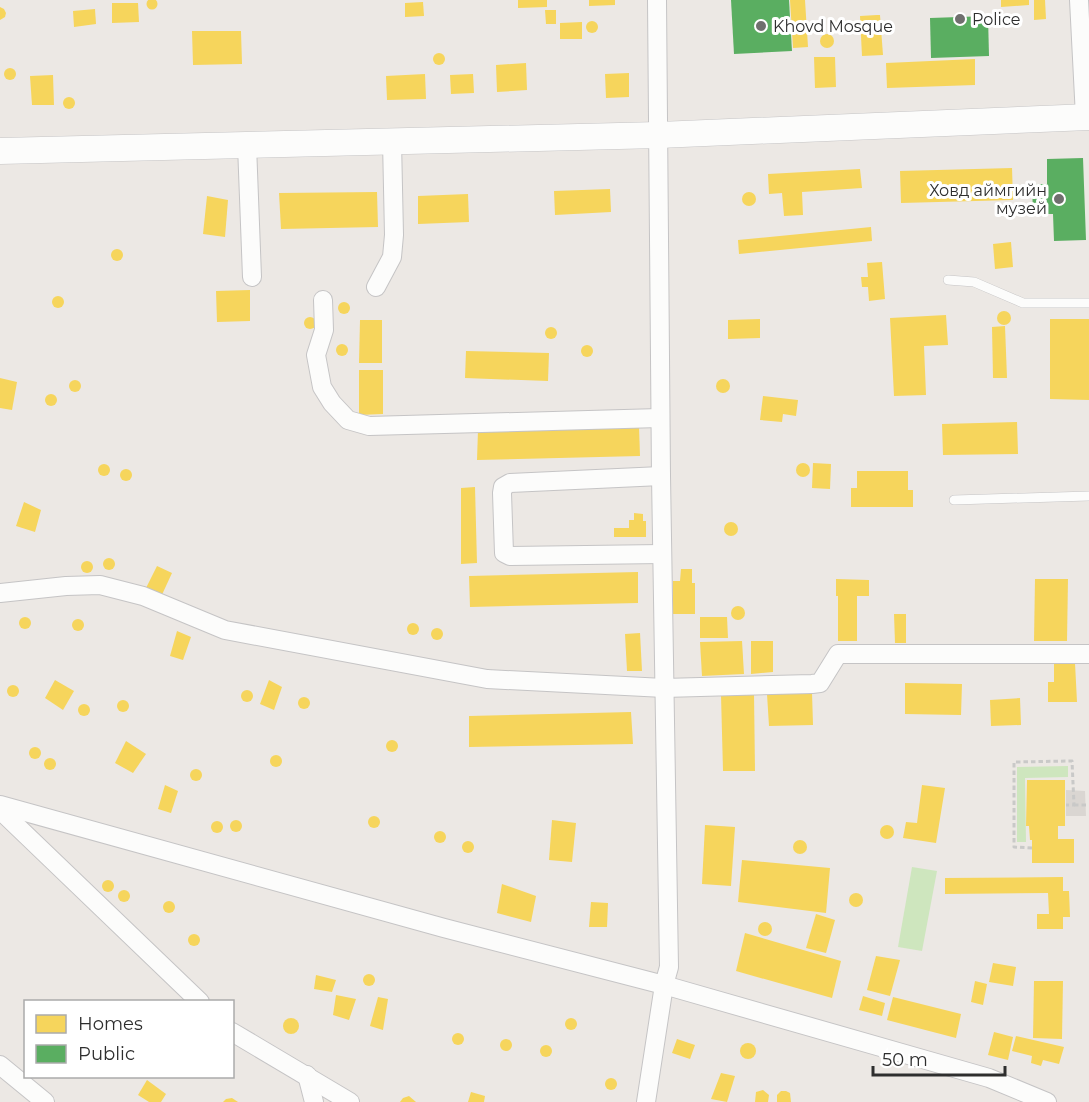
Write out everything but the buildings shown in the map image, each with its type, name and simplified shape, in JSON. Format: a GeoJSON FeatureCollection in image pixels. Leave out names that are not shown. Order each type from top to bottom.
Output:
{"type":"FeatureCollection","features":[{"type":"Feature","properties":{"kind":"main road"},"geometry":{"type":"LineString","coordinates":[[0,151],[659,135],[1087,117]]}},
{"type":"Feature","properties":{"kind":"street"},"geometry":{"type":"LineString","coordinates":[[646,1102],[664,985],[669,967],[660,418],[657,0]]}},
{"type":"Feature","properties":{"kind":"street"},"geometry":{"type":"LineString","coordinates":[[1079,0],[1087,117]]}},
{"type":"Feature","properties":{"kind":"street"},"geometry":{"type":"LineString","coordinates":[[376,287],[392,257],[394,235],[392,141]]}},
{"type":"Feature","properties":{"kind":"street"},"geometry":{"type":"LineString","coordinates":[[247,145],[252,277]]}},
{"type":"Feature","properties":{"kind":"street"},"geometry":{"type":"LineString","coordinates":[[323,300],[324,330],[316,355],[322,387],[332,403],[348,420],[369,426],[660,418]]}},
{"type":"Feature","properties":{"kind":"street"},"geometry":{"type":"LineString","coordinates":[[661,476],[510,483],[503,488],[501,493],[504,553],[510,556],[662,554]]}},
{"type":"Feature","properties":{"kind":"street"},"geometry":{"type":"LineString","coordinates":[[0,593],[100,585],[143,596],[225,630],[487,679],[664,688],[820,683],[838,654],[1089,654]]}},
{"type":"Feature","properties":{"kind":"street"},"geometry":{"type":"LineString","coordinates":[[0,805],[444,928],[664,985],[989,1078],[1047,1102]]}},
{"type":"Feature","properties":{"kind":"street"},"geometry":{"type":"LineString","coordinates":[[0,810],[198,1000]]}},
{"type":"Feature","properties":{"kind":"street"},"geometry":{"type":"LineString","coordinates":[[234,1033],[350,1102]]}},
{"type":"Feature","properties":{"kind":"street"},"geometry":{"type":"LineString","coordinates":[[0,1065],[45,1102]]}},
{"type":"Feature","properties":{"kind":"street"},"geometry":{"type":"LineString","coordinates":[[307,1075],[314,1102]]}},
{"type":"Feature","properties":{"kind":"lane"},"geometry":{"type":"LineString","coordinates":[[948,280],[974,282],[1023,303],[1089,303]]}},
{"type":"Feature","properties":{"kind":"lane"},"geometry":{"type":"LineString","coordinates":[[954,500],[1089,496]]}},
{"type":"Feature","properties":{"kind":"path"},"geometry":{"type":"LineString","coordinates":[[1032,848],[1014,847],[1014,762],[1072,761],[1074,805]]}},
{"type":"Feature","properties":{"kind":"path"},"geometry":{"type":"LineString","coordinates":[[1066,805],[1086,805]]}},
{"type":"Feature","properties":{"kind":"green space"},"geometry":{"type":"Polygon","coordinates":[[[1068,766],[1068,777],[1025,778],[1026,842],[1017,842],[1017,767],[1068,766]]]}},
{"type":"Feature","properties":{"kind":"green space"},"geometry":{"type":"Polygon","coordinates":[[[912,867],[937,871],[922,951],[898,947],[912,867]]]}},
{"type":"Feature","properties":{"kind":"shaded area"},"geometry":{"type":"Polygon","coordinates":[[[1066,790],[1085,791],[1086,816],[1066,816],[1066,790]]]}},
{"type":"Feature","properties":{"kind":"place","name":"Police"},"geometry":{"type":"Point","coordinates":[960,19]}},
{"type":"Feature","properties":{"kind":"place","name":"Khovd Mosque"},"geometry":{"type":"Point","coordinates":[761,26]}},
{"type":"Feature","properties":{"kind":"place","name":"Ховд аймгийн музей"},"geometry":{"type":"Point","coordinates":[1059,199]}}]}
